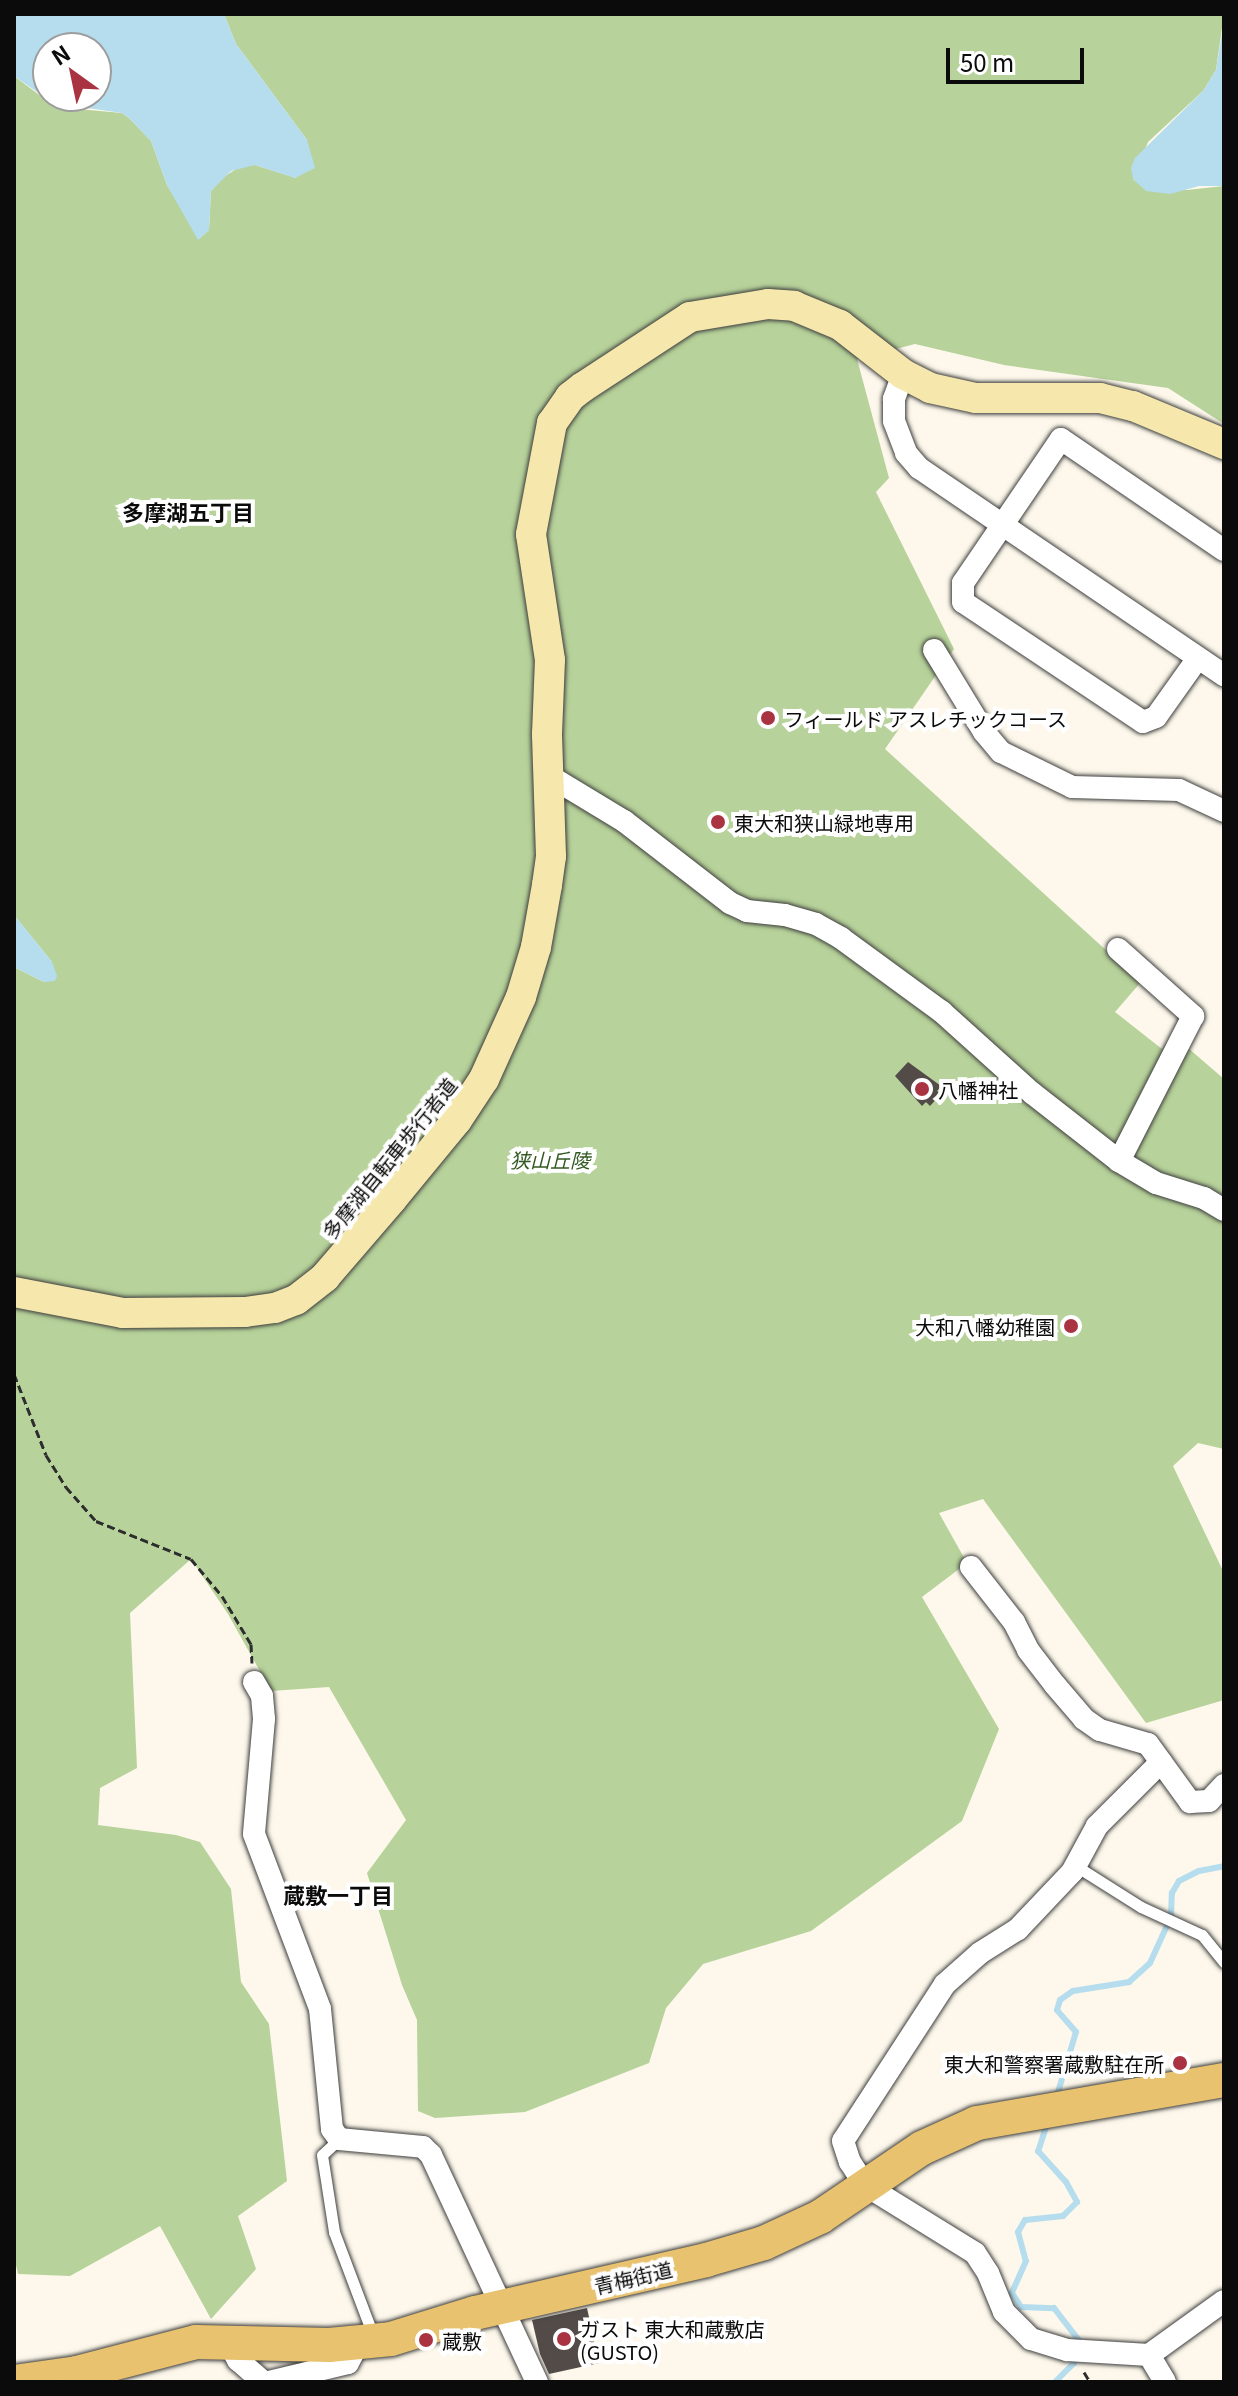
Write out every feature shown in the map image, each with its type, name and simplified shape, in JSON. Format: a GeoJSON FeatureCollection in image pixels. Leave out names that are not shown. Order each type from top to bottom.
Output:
{"type":"FeatureCollection","features":[{"type":"Feature","properties":{"kind":"main road","name":"青梅街道"},"geometry":{"type":"LineString","coordinates":[[14,2382],[66,2376],[183,2344],[366,2344],[502,2307],[706,2260],[764,2243],[804,2226],[922,2148],[965,2126],[1224,2080]]}},
{"type":"Feature","properties":{"kind":"street"},"geometry":{"type":"LineString","coordinates":[[14,1292],[123,1313],[245,1312],[275,1308],[296,1300],[325,1277],[457,1120],[484,1079],[504,1039],[536,947],[551,856],[548,775],[550,660],[531,534],[548,436],[570,397],[690,317],[768,304],[814,312],[840,325],[903,374],[930,388],[975,398],[1100,398],[1133,406],[1224,444]]}},
{"type":"Feature","properties":{"kind":"street"},"geometry":{"type":"LineString","coordinates":[[903,374],[894,399],[894,421],[906,453],[919,468],[1224,675]]}},
{"type":"Feature","properties":{"kind":"street"},"geometry":{"type":"LineString","coordinates":[[1198,658],[1156,717],[1143,722],[963,602],[963,583],[1061,439],[1224,550]]}},
{"type":"Feature","properties":{"kind":"street"},"geometry":{"type":"LineString","coordinates":[[934,650],[984,732],[1001,752],[1072,787],[1179,790],[1224,811]]}},
{"type":"Feature","properties":{"kind":"street"},"geometry":{"type":"LineString","coordinates":[[548,775],[624,821],[730,903],[747,911],[785,915],[816,924],[841,938],[942,1012],[1032,1093],[1119,1161],[1156,1183],[1204,1198],[1224,1210]]}},
{"type":"Feature","properties":{"kind":"street"},"geometry":{"type":"LineString","coordinates":[[1118,949],[1193,1016],[1119,1161]]}},
{"type":"Feature","properties":{"kind":"street"},"geometry":{"type":"LineString","coordinates":[[971,1567],[1014,1622],[1028,1650],[1084,1719],[1100,1730],[1148,1744],[1190,1802],[1209,1801],[1224,1785]]}},
{"type":"Feature","properties":{"kind":"street"},"geometry":{"type":"LineString","coordinates":[[254,1682],[262,1696],[264,1719],[254,1834],[320,2009],[332,2129],[339,2139],[423,2147],[431,2155],[537,2382]]}},
{"type":"Feature","properties":{"kind":"street"},"geometry":{"type":"LineString","coordinates":[[1161,1762],[1097,1826],[1076,1866],[1018,1929],[980,1953],[945,1984],[843,2141],[850,2162],[865,2185],[975,2253],[988,2273],[1004,2312],[1019,2329],[1042,2344],[1067,2350],[1149,2355],[1224,2301]]}},
{"type":"Feature","properties":{"kind":"street"},"geometry":{"type":"LineString","coordinates":[[228,2342],[238,2360],[266,2382],[348,2363],[366,2344]]}},
{"type":"Feature","properties":{"kind":"street"},"geometry":{"type":"LineString","coordinates":[[1149,2355],[1165,2382]]}},
{"type":"Feature","properties":{"kind":"lane"},"geometry":{"type":"LineString","coordinates":[[1076,1866],[1141,1907],[1202,1935],[1224,1962]]}},
{"type":"Feature","properties":{"kind":"lane"},"geometry":{"type":"LineString","coordinates":[[339,2139],[322,2155],[334,2232],[366,2344]]}},
{"type":"Feature","properties":{"kind":"path"},"geometry":{"type":"LineString","coordinates":[[14,1374],[46,1455],[66,1487],[96,1521],[191,1559],[222,1596],[251,1644],[254,1682]]}},
{"type":"Feature","properties":{"kind":"green space","name":"狭山丘陵"},"geometry":{"type":"Polygon","coordinates":[[[224,14],[1224,14],[1216,70],[1203,91],[1148,142],[1133,179],[1139,184],[1187,190],[1224,186],[1224,424],[1168,388],[1004,365],[915,344],[857,359],[889,478],[876,492],[954,649],[885,749],[1141,982],[1115,1012],[1162,1049],[1173,1035],[1224,1079],[1224,1449],[1198,1443],[1173,1466],[1224,1573],[1224,1700],[1146,1723],[983,1499],[939,1513],[967,1563],[922,1597],[999,1729],[962,1821],[811,1931],[703,1964],[666,2008],[649,2063],[525,2112],[435,2118],[418,2111],[417,2020],[402,1985],[367,1873],[406,1820],[329,1687],[271,1691],[228,1614],[191,1559],[130,1613],[137,1768],[100,1788],[98,1825],[176,1835],[200,1842],[231,1889],[241,1982],[269,2024],[287,2181],[238,2216],[256,2269],[211,2319],[160,2226],[70,2276],[18,2274],[14,2256],[14,967],[44,982],[52,962],[14,915],[14,76],[32,90],[32,112],[111,112],[122,113],[129,118],[151,141],[167,185],[199,239],[209,230],[211,191],[222,178],[241,166],[255,165],[296,178],[307,140],[236,44],[224,14]]]}},
{"type":"Feature","properties":{"kind":"water"},"geometry":{"type":"Polygon","coordinates":[[[14,14],[224,14],[236,44],[307,140],[315,168],[295,178],[255,165],[231,171],[211,191],[209,230],[198,240],[167,185],[151,141],[129,118],[112,112],[112,32],[32,32],[32,88],[14,76],[14,14]]]}},
{"type":"Feature","properties":{"kind":"water"},"geometry":{"type":"Polygon","coordinates":[[[1224,21],[1224,186],[1199,186],[1170,194],[1146,191],[1133,179],[1131,168],[1135,158],[1203,91],[1216,70],[1224,21]]]}},
{"type":"Feature","properties":{"kind":"water"},"geometry":{"type":"Polygon","coordinates":[[[14,915],[52,962],[57,976],[55,981],[44,982],[14,967],[14,915]]]}},
{"type":"Feature","properties":{"kind":"building"},"geometry":{"type":"Polygon","coordinates":[[[908,1062],[941,1086],[937,1091],[941,1094],[930,1106],[926,1102],[922,1106],[895,1076],[908,1062]]]}},
{"type":"Feature","properties":{"kind":"building"},"geometry":{"type":"Polygon","coordinates":[[[587,2308],[599,2363],[549,2374],[540,2354],[532,2320],[587,2308]]]}},
{"type":"Feature","properties":{"kind":"waterway"},"geometry":{"type":"LineString","coordinates":[[1056,2099],[1076,2032],[1057,2010],[1060,2000],[1073,1991],[1129,1982],[1150,1963],[1171,1917],[1172,1893],[1179,1881],[1199,1871],[1224,1866]]}},
{"type":"Feature","properties":{"kind":"waterway"},"geometry":{"type":"LineString","coordinates":[[1048,2121],[1038,2151],[1066,2182],[1077,2202],[1063,2216],[1025,2220],[1018,2232],[1026,2261],[1012,2293],[1021,2307],[1054,2308],[1081,2343]]}},
{"type":"Feature","properties":{"kind":"waterway"},"geometry":{"type":"LineString","coordinates":[[1055,2382],[1074,2363],[1077,2354]]}},
{"type":"Feature","properties":{"kind":"place","name":"フィールド アスレチックコース"},"geometry":{"type":"Point","coordinates":[768,718]}},
{"type":"Feature","properties":{"kind":"place","name":"東大和狭山緑地専用"},"geometry":{"type":"Point","coordinates":[718,822]}},
{"type":"Feature","properties":{"kind":"place","name":"八幡神社"},"geometry":{"type":"Point","coordinates":[922,1089]}},
{"type":"Feature","properties":{"kind":"place","name":"大和八幡幼稚園"},"geometry":{"type":"Point","coordinates":[1071,1326]}},
{"type":"Feature","properties":{"kind":"place","name":"東大和警察署蔵敷駐在所"},"geometry":{"type":"Point","coordinates":[1180,2063]}},
{"type":"Feature","properties":{"kind":"place","name":"ガスト 東大和蔵敷店 (GUSTO)"},"geometry":{"type":"Point","coordinates":[564,2339]}},
{"type":"Feature","properties":{"kind":"place","name":"蔵敷"},"geometry":{"type":"Point","coordinates":[426,2340]}},
{"type":"Feature","properties":{"kind":"district","name":"多摩湖五丁目"},"geometry":{"type":"Point","coordinates":[188,512]}},
{"type":"Feature","properties":{"kind":"district","name":"蔵敷一丁目"},"geometry":{"type":"Point","coordinates":[338,1895]}}]}
